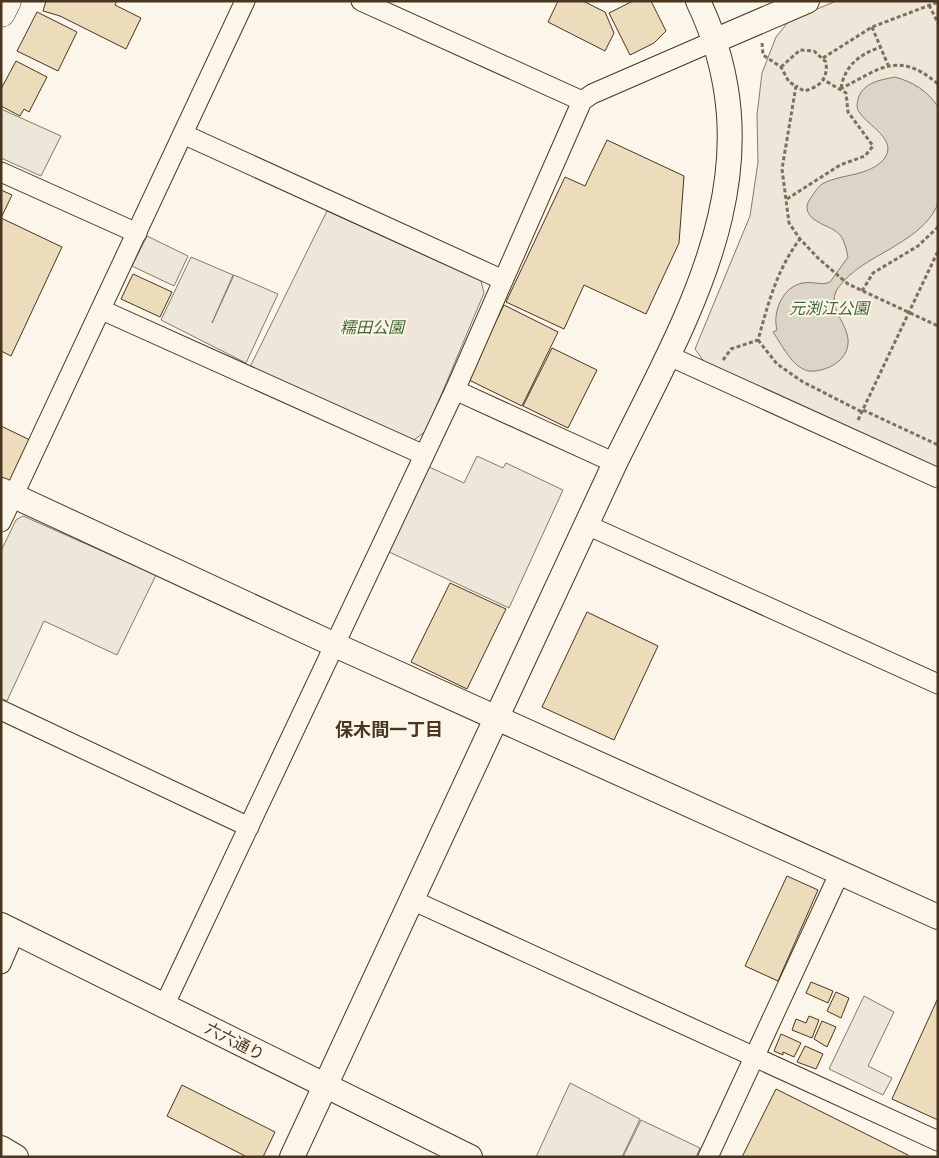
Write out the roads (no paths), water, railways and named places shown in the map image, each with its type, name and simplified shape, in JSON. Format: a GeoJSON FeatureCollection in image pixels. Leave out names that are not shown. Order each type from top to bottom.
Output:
{"type":"FeatureCollection","features":[{"type":"Feature","properties":{"kind":"highway"},"geometry":{"type":"LineString","coordinates":[[1,13],[7,1]]}},
{"type":"Feature","properties":{"kind":"street"},"geometry":{"type":"LineString","coordinates":[[1,522],[8,493],[102,310],[245,1]]}},
{"type":"Feature","properties":{"kind":"street"},"geometry":{"type":"LineString","coordinates":[[361,1],[582,101]]}},
{"type":"Feature","properties":{"kind":"street"},"geometry":{"type":"LineString","coordinates":[[292,1157],[615,463],[667,356],[713,250],[728,180],[730,146],[729,111],[714,40],[698,1]]}},
{"type":"Feature","properties":{"kind":"street"},"geometry":{"type":"LineString","coordinates":[[164,1006],[455,390],[582,101],[592,94],[807,1]]}},
{"type":"Feature","properties":{"kind":"street"},"geometry":{"type":"LineString","coordinates":[[183,134],[503,280]]}},
{"type":"Feature","properties":{"kind":"street"},"geometry":{"type":"LineString","coordinates":[[1,172],[137,233]]}},
{"type":"Feature","properties":{"kind":"street"},"geometry":{"type":"LineString","coordinates":[[102,310],[424,455]]}},
{"type":"Feature","properties":{"kind":"street"},"geometry":{"type":"LineString","coordinates":[[667,356],[938,478]]}},
{"type":"Feature","properties":{"kind":"street"},"geometry":{"type":"LineString","coordinates":[[455,390],[615,463]]}},
{"type":"Feature","properties":{"kind":"street"},"geometry":{"type":"LineString","coordinates":[[8,493],[335,645],[938,917]]}},
{"type":"Feature","properties":{"kind":"street"},"geometry":{"type":"LineString","coordinates":[[587,525],[938,684]]}},
{"type":"Feature","properties":{"kind":"street"},"geometry":{"type":"LineString","coordinates":[[1,710],[249,827]]}},
{"type":"Feature","properties":{"kind":"street"},"geometry":{"type":"LineString","coordinates":[[708,1157],[840,872]]}},
{"type":"Feature","properties":{"kind":"street"},"geometry":{"type":"LineString","coordinates":[[412,900],[938,1141]]}},
{"type":"Feature","properties":{"kind":"street"},"geometry":{"type":"LineString","coordinates":[[1,964],[8,929]]}},
{"type":"Feature","properties":{"kind":"street","name":"六六通り"},"geometry":{"type":"LineString","coordinates":[[8,929],[470,1157]]}},
{"type":"Feature","properties":{"kind":"street"},"geometry":{"type":"LineString","coordinates":[[1,1148],[16,1157]]}},
{"type":"Feature","properties":{"kind":"district","name":"保木間一丁目"},"geometry":{"type":"Point","coordinates":[389,729]}},
{"type":"Feature","properties":{"kind":"park label","name":"元渕江公園"},"geometry":{"type":"Point","coordinates":[829,308]}},
{"type":"Feature","properties":{"kind":"park label","name":"糯田公園"},"geometry":{"type":"Point","coordinates":[372,327]}}]}
